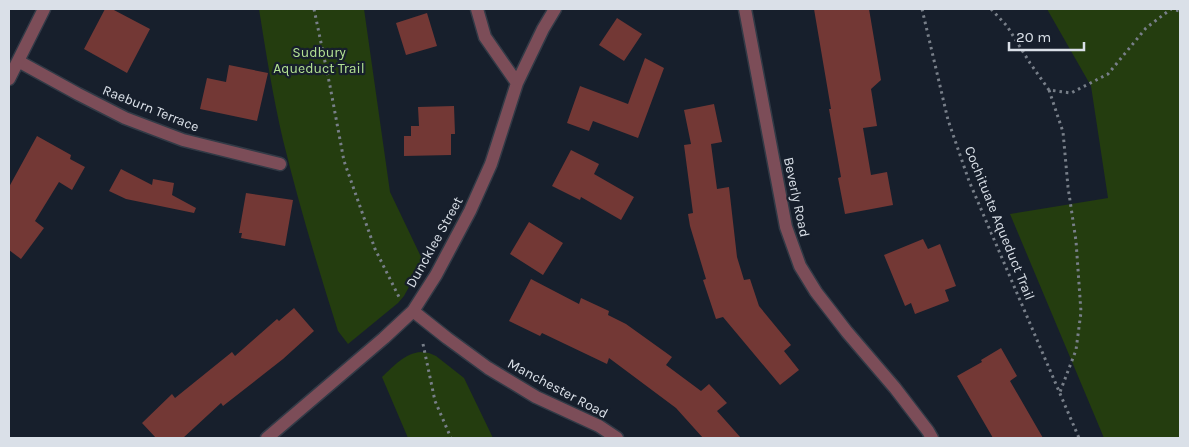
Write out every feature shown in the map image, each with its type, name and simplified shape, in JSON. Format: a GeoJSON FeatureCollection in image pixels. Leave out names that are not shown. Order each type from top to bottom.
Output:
{"type":"FeatureCollection","features":[{"type":"Feature","properties":{"kind":"street"},"geometry":{"type":"LineString","coordinates":[[9,78],[44,9]]}},
{"type":"Feature","properties":{"kind":"street"},"geometry":{"type":"LineString","coordinates":[[477,9],[484,37],[517,83]]}},
{"type":"Feature","properties":{"kind":"street","name":"Duncklee Street"},"geometry":{"type":"LineString","coordinates":[[267,438],[410,314],[440,267],[470,211],[491,164],[517,83],[543,29],[555,9]]}},
{"type":"Feature","properties":{"kind":"street","name":"Beverly Road"},"geometry":{"type":"LineString","coordinates":[[746,9],[786,227],[800,266],[816,292],[895,388],[932,438]]}},
{"type":"Feature","properties":{"kind":"street","name":"Raeburn Terrace"},"geometry":{"type":"LineString","coordinates":[[18,61],[78,94],[134,121],[182,140],[280,164]]}},
{"type":"Feature","properties":{"kind":"street","name":"Manchester Road"},"geometry":{"type":"LineString","coordinates":[[410,314],[488,368],[536,397],[599,426],[617,438]]}},
{"type":"Feature","properties":{"kind":"path"},"geometry":{"type":"LineString","coordinates":[[314,9],[344,161],[376,248],[422,338],[434,401],[451,438]]}},
{"type":"Feature","properties":{"kind":"path","name":"Cochituate Aqueduct Trail"},"geometry":{"type":"LineString","coordinates":[[922,9],[948,120],[969,181],[1079,438]]}},
{"type":"Feature","properties":{"kind":"path"},"geometry":{"type":"LineString","coordinates":[[992,9],[1007,26],[1049,90],[1063,132],[1068,187],[1076,241],[1081,312],[1076,350],[1059,393]]}},
{"type":"Feature","properties":{"kind":"path"},"geometry":{"type":"LineString","coordinates":[[1049,90],[1071,93],[1108,74],[1146,28],[1171,9],[1180,11]]}},
{"type":"Feature","properties":{"kind":"green space","name":"Sudbury Aqueduct Trail"},"geometry":{"type":"Polygon","coordinates":[[[259,9],[364,9],[390,192],[423,261],[404,296],[398,303],[348,344],[338,331],[283,140],[259,9]]]}},
{"type":"Feature","properties":{"kind":"green space"},"geometry":{"type":"Polygon","coordinates":[[[1047,9],[1180,9],[1180,438],[1104,438],[1010,214],[1108,198],[1091,86],[1047,9]]]}},
{"type":"Feature","properties":{"kind":"green space"},"geometry":{"type":"Polygon","coordinates":[[[421,352],[436,356],[464,378],[493,438],[408,438],[382,377],[405,357],[421,352]]]}},
{"type":"Feature","properties":{"kind":"building"},"geometry":{"type":"Polygon","coordinates":[[[105,9],[112,9],[150,29],[127,73],[84,49],[105,9]]]}},
{"type":"Feature","properties":{"kind":"building"},"geometry":{"type":"Polygon","coordinates":[[[814,9],[869,9],[881,80],[871,89],[877,126],[863,128],[871,175],[887,172],[893,205],[845,214],[838,178],[841,177],[829,109],[831,109],[814,9]]]}},
{"type":"Feature","properties":{"kind":"building"},"geometry":{"type":"Polygon","coordinates":[[[427,13],[437,46],[406,55],[396,23],[427,13]]]}},
{"type":"Feature","properties":{"kind":"building"},"geometry":{"type":"Polygon","coordinates":[[[617,18],[642,34],[624,61],[599,45],[617,18]]]}},
{"type":"Feature","properties":{"kind":"building"},"geometry":{"type":"Polygon","coordinates":[[[645,58],[664,68],[638,138],[593,121],[589,131],[567,123],[580,86],[628,104],[645,58]]]}},
{"type":"Feature","properties":{"kind":"building"},"geometry":{"type":"Polygon","coordinates":[[[229,65],[268,73],[257,121],[200,109],[207,78],[226,82],[229,65]]]}},
{"type":"Feature","properties":{"kind":"building"},"geometry":{"type":"Polygon","coordinates":[[[714,104],[722,142],[711,144],[717,189],[729,187],[737,257],[744,280],[750,279],[759,306],[791,345],[784,351],[799,370],[780,385],[723,317],[716,319],[703,280],[706,279],[690,226],[688,214],[693,213],[684,145],[691,144],[684,110],[714,104]]]}},
{"type":"Feature","properties":{"kind":"building"},"geometry":{"type":"Polygon","coordinates":[[[454,106],[455,134],[451,134],[451,155],[404,156],[404,136],[411,136],[411,126],[419,126],[418,107],[454,106]]]}},
{"type":"Feature","properties":{"kind":"building"},"geometry":{"type":"Polygon","coordinates":[[[37,136],[71,155],[70,159],[85,167],[72,190],[59,182],[35,221],[44,228],[21,259],[9,250],[9,187],[37,136]]]}},
{"type":"Feature","properties":{"kind":"building"},"geometry":{"type":"Polygon","coordinates":[[[571,150],[599,164],[594,174],[634,197],[621,220],[581,197],[580,200],[552,186],[571,150]]]}},
{"type":"Feature","properties":{"kind":"building"},"geometry":{"type":"Polygon","coordinates":[[[121,169],[152,185],[153,179],[174,183],[172,195],[196,208],[194,213],[126,199],[109,191],[121,169]]]}},
{"type":"Feature","properties":{"kind":"building"},"geometry":{"type":"Polygon","coordinates":[[[246,193],[293,200],[285,246],[241,238],[242,233],[239,233],[246,193]]]}},
{"type":"Feature","properties":{"kind":"building"},"geometry":{"type":"Polygon","coordinates":[[[529,222],[563,243],[543,275],[510,254],[529,222]]]}},
{"type":"Feature","properties":{"kind":"building"},"geometry":{"type":"Polygon","coordinates":[[[923,239],[928,249],[940,244],[956,286],[945,290],[949,301],[915,314],[911,303],[905,306],[884,255],[923,239]]]}},
{"type":"Feature","properties":{"kind":"building"},"geometry":{"type":"Polygon","coordinates":[[[531,279],[579,304],[581,298],[609,311],[608,315],[626,324],[672,357],[666,365],[701,391],[709,384],[727,403],[717,411],[741,438],[703,438],[676,408],[609,358],[607,364],[542,333],[540,336],[509,321],[531,279]]]}},
{"type":"Feature","properties":{"kind":"building"},"geometry":{"type":"Polygon","coordinates":[[[294,308],[314,331],[283,359],[223,406],[221,403],[183,438],[156,438],[142,423],[172,394],[175,398],[232,352],[235,356],[277,319],[279,321],[294,308]]]}},
{"type":"Feature","properties":{"kind":"building"},"geometry":{"type":"Polygon","coordinates":[[[1001,348],[1017,376],[1010,381],[1043,438],[993,438],[957,376],[982,362],[981,360],[1001,348]]]}}]}
